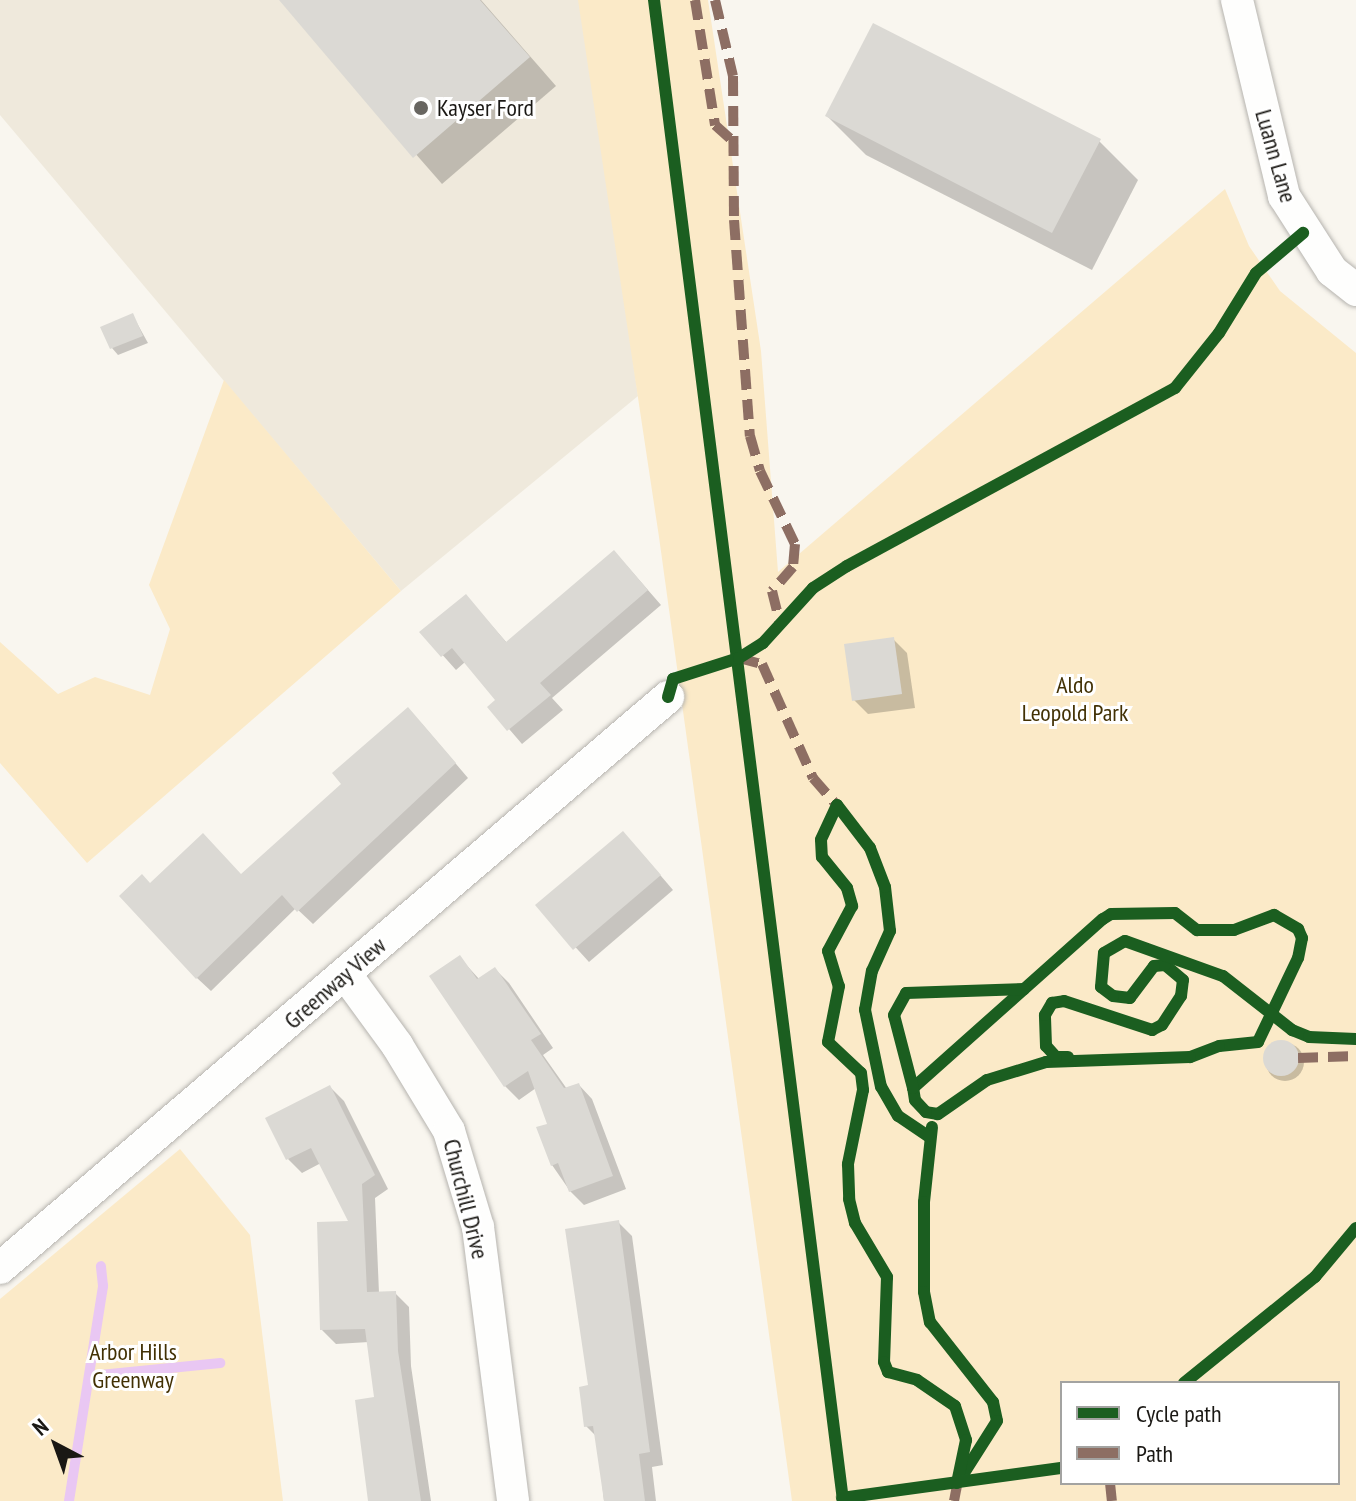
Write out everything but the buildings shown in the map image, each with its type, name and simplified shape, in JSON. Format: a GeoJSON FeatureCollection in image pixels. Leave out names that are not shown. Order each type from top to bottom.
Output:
{"type":"FeatureCollection","features":[{"type":"Feature","properties":{"kind":"street","name":"Luann Lane"},"geometry":{"type":"LineString","coordinates":[[1237,0],[1284,196],[1303,233],[1332,271],[1356,290]]}},
{"type":"Feature","properties":{"kind":"street","name":"Greenway View"},"geometry":{"type":"LineString","coordinates":[[0,1268],[668,697]]}},
{"type":"Feature","properties":{"kind":"street","name":"Churchill Drive"},"geometry":{"type":"LineString","coordinates":[[346,975],[397,1045],[449,1131],[478,1227],[513,1501]]}},
{"type":"Feature","properties":{"kind":"shaded area"},"geometry":{"type":"Polygon","coordinates":[[[0,0],[582,0],[638,396],[401,591],[0,115],[0,0]]]}},
{"type":"Feature","properties":{"kind":"green space","name":"Aldo Leopold Park"},"geometry":{"type":"Polygon","coordinates":[[[578,0],[708,0],[761,351],[778,572],[1225,189],[1249,246],[1280,291],[1356,353],[1356,1501],[792,1501],[659,537],[578,0]]]}},
{"type":"Feature","properties":{"kind":"green space"},"geometry":{"type":"Polygon","coordinates":[[[224,380],[401,591],[87,863],[0,763],[0,642],[58,694],[95,677],[150,695],[170,629],[149,585],[224,380]]]}},
{"type":"Feature","properties":{"kind":"green space","name":"Arbor Hills Greenway"},"geometry":{"type":"Polygon","coordinates":[[[180,1149],[250,1235],[283,1501],[0,1501],[0,1299],[180,1149]]]}},
{"type":"Feature","properties":{"kind":"waterway"},"geometry":{"type":"LineString","coordinates":[[69,1501],[103,1286],[101,1266]]}},
{"type":"Feature","properties":{"kind":"waterway"},"geometry":{"type":"LineString","coordinates":[[90,1376],[220,1363]]}},
{"type":"Feature","properties":{"kind":"marked path"},"geometry":{"type":"LineString","coordinates":[[695,0],[715,125],[733,141]]}},
{"type":"Feature","properties":{"kind":"marked path"},"geometry":{"type":"LineString","coordinates":[[715,0],[733,76],[734,220],[750,436],[760,471],[795,544],[793,567],[772,591],[780,624]]}},
{"type":"Feature","properties":{"kind":"marked path"},"geometry":{"type":"LineString","coordinates":[[739,658],[762,664],[813,778],[841,810]]}},
{"type":"Feature","properties":{"kind":"marked path"},"geometry":{"type":"LineString","coordinates":[[1298,1058],[1356,1056]]}},
{"type":"Feature","properties":{"kind":"marked path"},"geometry":{"type":"LineString","coordinates":[[954,1501],[959,1475]]}},
{"type":"Feature","properties":{"kind":"marked path"},"geometry":{"type":"LineString","coordinates":[[1110,1485],[1112,1501]]}},
{"type":"Feature","properties":{"kind":"cycle path"},"geometry":{"type":"LineString","coordinates":[[654,0],[843,1501]]}},
{"type":"Feature","properties":{"kind":"cycle path"},"geometry":{"type":"LineString","coordinates":[[668,697],[673,679],[739,658],[763,643],[813,588],[847,566],[1175,388],[1219,333],[1256,273],[1303,233]]}},
{"type":"Feature","properties":{"kind":"cycle path"},"geometry":{"type":"LineString","coordinates":[[928,1136],[898,1116],[881,1087],[865,1010],[872,971],[890,931],[885,887],[870,848],[837,805],[821,840],[822,857],[847,888],[852,906],[828,951],[839,986],[828,1042],[861,1073],[863,1090],[848,1164],[849,1199],[855,1223],[887,1277],[884,1362],[888,1372],[917,1380],[955,1406],[966,1440],[957,1483]]}},
{"type":"Feature","properties":{"kind":"cycle path"},"geometry":{"type":"LineString","coordinates":[[1175,913],[1197,930],[1234,930],[1274,915],[1298,929],[1302,938],[1298,958],[1258,1042],[1219,1046],[1190,1057],[1046,1062],[987,1080],[938,1114],[926,1112],[915,1100],[913,1088],[1103,919],[1111,914],[1175,913]]}},
{"type":"Feature","properties":{"kind":"cycle path"},"geometry":{"type":"LineString","coordinates":[[1068,1057],[1056,1057],[1046,1046],[1045,1015],[1052,1003],[1064,1001],[1152,1030],[1162,1025],[1181,996],[1183,980],[1165,965],[1154,966],[1130,998],[1113,996],[1101,987],[1104,953],[1125,941],[1223,976],[1292,1030],[1309,1037],[1356,1039]]}},
{"type":"Feature","properties":{"kind":"cycle path"},"geometry":{"type":"LineString","coordinates":[[913,1088],[894,1015],[906,993],[1024,989]]}},
{"type":"Feature","properties":{"kind":"cycle path"},"geometry":{"type":"LineString","coordinates":[[932,1127],[924,1202],[924,1292],[930,1322],[993,1402],[997,1421],[964,1473]]}},
{"type":"Feature","properties":{"kind":"cycle path"},"geometry":{"type":"LineString","coordinates":[[1186,1381],[1315,1277],[1356,1228]]}},
{"type":"Feature","properties":{"kind":"cycle path"},"geometry":{"type":"LineString","coordinates":[[842,1498],[1060,1468]]}},
{"type":"Feature","properties":{"kind":"place","name":"Kayser Ford"},"geometry":{"type":"Point","coordinates":[421,108]}}]}
